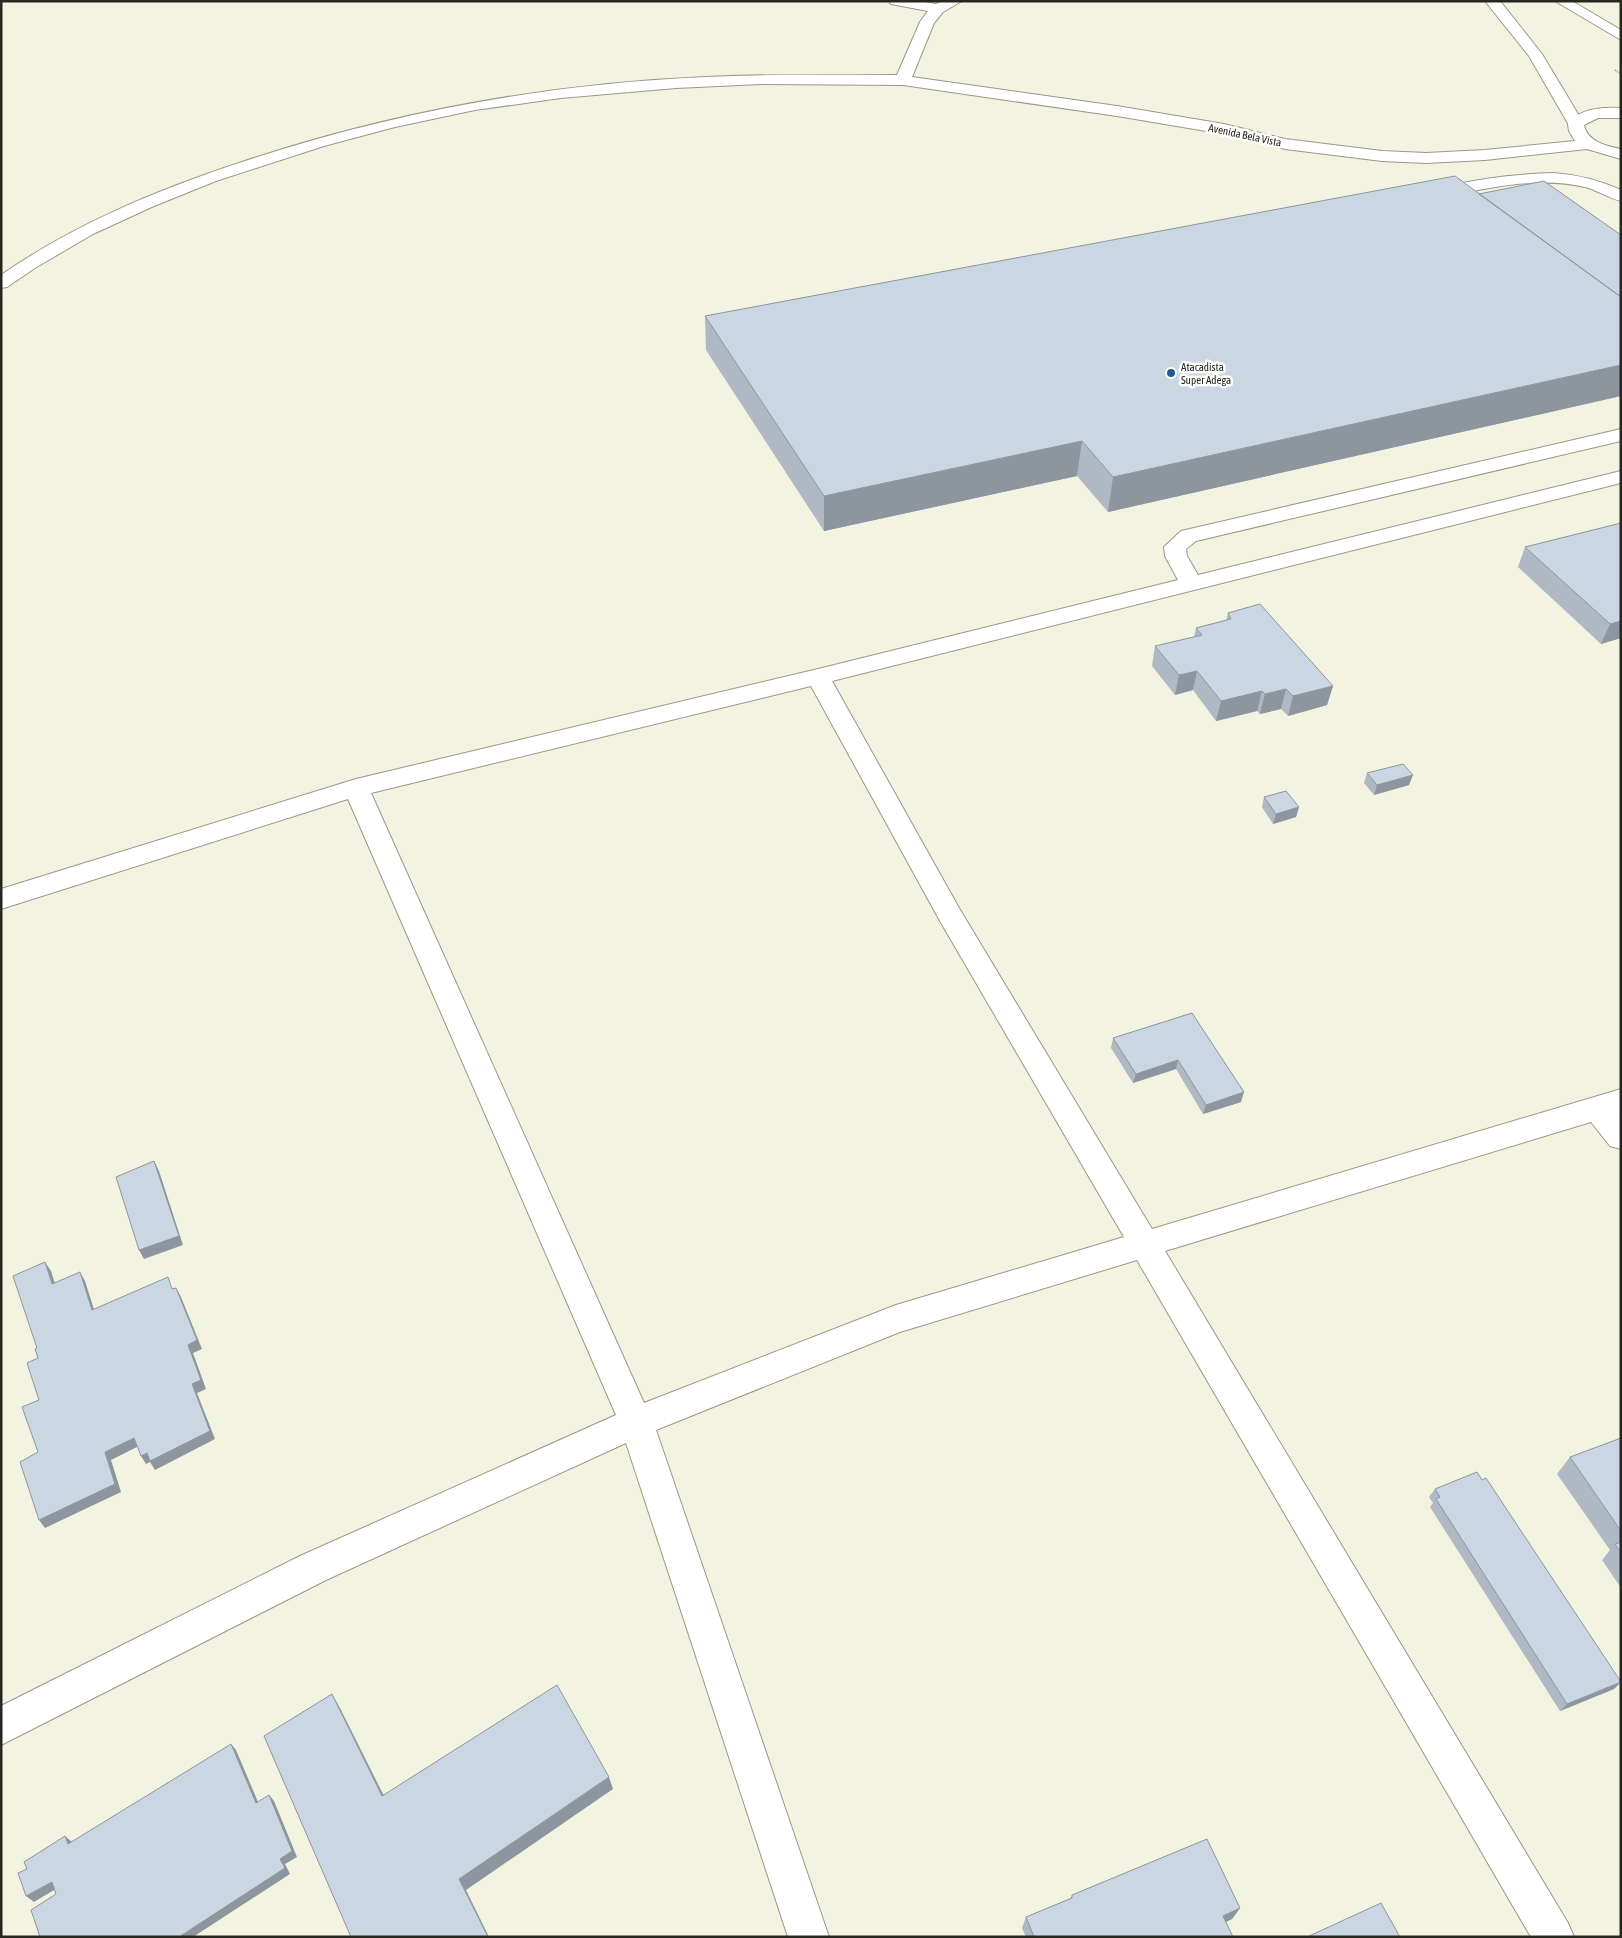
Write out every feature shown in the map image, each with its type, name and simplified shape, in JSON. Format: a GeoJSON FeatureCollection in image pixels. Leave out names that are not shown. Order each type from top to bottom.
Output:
{"type":"FeatureCollection","features":[{"type":"Feature","properties":{"kind":"street"},"geometry":{"type":"LineString","coordinates":[[896,1],[938,9]]}},
{"type":"Feature","properties":{"kind":"street"},"geometry":{"type":"LineString","coordinates":[[902,80],[927,22],[938,9],[955,1]]}},
{"type":"Feature","properties":{"kind":"street"},"geometry":{"type":"LineString","coordinates":[[1492,1],[1535,54],[1576,124],[1576,130],[1580,137],[1590,144]]}},
{"type":"Feature","properties":{"kind":"street"},"geometry":{"type":"LineString","coordinates":[[1562,1],[1621,36]]}},
{"type":"Feature","properties":{"kind":"street","name":"Avenida Bela Vista"},"geometry":{"type":"LineString","coordinates":[[1,283],[24,266],[63,243],[111,219],[189,184],[276,155],[359,131],[422,117],[555,94],[678,83],[902,80],[1117,111],[1224,129],[1285,144],[1382,156],[1426,158],[1485,155],[1590,144],[1621,154]]}},
{"type":"Feature","properties":{"kind":"street"},"geometry":{"type":"LineString","coordinates":[[1576,124],[1583,117],[1597,113],[1621,112]]}},
{"type":"Feature","properties":{"kind":"street"},"geometry":{"type":"LineString","coordinates":[[1536,180],[1559,196]]}},
{"type":"Feature","properties":{"kind":"street"},"geometry":{"type":"LineString","coordinates":[[1454,190],[1481,184],[1536,180],[1585,182],[1621,196]]}},
{"type":"Feature","properties":{"kind":"street"},"geometry":{"type":"LineString","coordinates":[[1191,583],[1176,556],[1175,547],[1189,536],[1621,435]]}},
{"type":"Feature","properties":{"kind":"street"},"geometry":{"type":"LineString","coordinates":[[1,900],[356,788],[818,676],[1621,476]]}},
{"type":"Feature","properties":{"kind":"street"},"geometry":{"type":"LineString","coordinates":[[818,676],[949,914],[1554,1937]]}},
{"type":"Feature","properties":{"kind":"street"},"geometry":{"type":"LineString","coordinates":[[356,788],[636,1422],[809,1937]]}},
{"type":"Feature","properties":{"kind":"street"},"geometry":{"type":"LineString","coordinates":[[1,1726],[313,1568],[636,1422],[896,1319],[1609,1105],[1621,1137]]}},
{"type":"Feature","properties":{"kind":"building","name":"Atacadista Super Adega"},"geometry":{"type":"Polygon","coordinates":[[[1455,176],[1621,297],[1621,365],[1113,477],[1082,441],[824,496],[705,316],[1455,176]]]}},
{"type":"Feature","properties":{"kind":"building"},"geometry":{"type":"Polygon","coordinates":[[[1544,181],[1621,235],[1621,297],[1479,194],[1544,181]]]}},
{"type":"Feature","properties":{"kind":"building"},"geometry":{"type":"Polygon","coordinates":[[[1621,523],[1621,621],[1610,624],[1525,547],[1621,523]]]}},
{"type":"Feature","properties":{"kind":"building"},"geometry":{"type":"Polygon","coordinates":[[[1260,604],[1333,686],[1293,696],[1286,689],[1265,694],[1262,691],[1221,701],[1197,671],[1179,675],[1155,646],[1202,635],[1196,628],[1231,619],[1228,613],[1260,604]]]}},
{"type":"Feature","properties":{"kind":"building"},"geometry":{"type":"Polygon","coordinates":[[[1403,764],[1413,775],[1377,785],[1367,773],[1403,764]]]}},
{"type":"Feature","properties":{"kind":"building"},"geometry":{"type":"Polygon","coordinates":[[[1286,791],[1299,807],[1276,814],[1264,797],[1286,791]]]}},
{"type":"Feature","properties":{"kind":"building"},"geometry":{"type":"Polygon","coordinates":[[[1192,1013],[1244,1092],[1206,1105],[1178,1060],[1136,1074],[1113,1038],[1192,1013]]]}},
{"type":"Feature","properties":{"kind":"building"},"geometry":{"type":"Polygon","coordinates":[[[154,1161],[179,1236],[139,1250],[116,1177],[154,1161]]]}},
{"type":"Feature","properties":{"kind":"building"},"geometry":{"type":"Polygon","coordinates":[[[45,1262],[52,1284],[80,1272],[92,1310],[168,1277],[172,1289],[176,1288],[197,1340],[188,1345],[201,1380],[192,1384],[210,1431],[150,1461],[147,1453],[141,1456],[134,1438],[105,1452],[115,1484],[39,1520],[20,1462],[38,1452],[22,1407],[39,1400],[27,1363],[38,1358],[35,1349],[37,1348],[13,1276],[45,1262]]]}},
{"type":"Feature","properties":{"kind":"building"},"geometry":{"type":"Polygon","coordinates":[[[1621,1438],[1621,1531],[1570,1457],[1621,1438]]]}},
{"type":"Feature","properties":{"kind":"building"},"geometry":{"type":"Polygon","coordinates":[[[1477,1472],[1482,1480],[1486,1478],[1621,1682],[1567,1704],[1436,1499],[1440,1497],[1435,1489],[1477,1472]]]}},
{"type":"Feature","properties":{"kind":"building"},"geometry":{"type":"Polygon","coordinates":[[[1621,1542],[1621,1553],[1615,1544],[1621,1542]]]}},
{"type":"Feature","properties":{"kind":"building"},"geometry":{"type":"Polygon","coordinates":[[[557,1685],[609,1777],[459,1879],[488,1937],[351,1937],[264,1736],[332,1694],[382,1796],[557,1685]]]}},
{"type":"Feature","properties":{"kind":"building"},"geometry":{"type":"Polygon","coordinates":[[[231,1744],[256,1803],[269,1795],[292,1851],[280,1859],[285,1868],[179,1937],[40,1937],[31,1910],[56,1894],[52,1882],[26,1896],[18,1873],[27,1869],[24,1862],[65,1836],[68,1844],[231,1744]]]}},
{"type":"Feature","properties":{"kind":"building"},"geometry":{"type":"Polygon","coordinates":[[[1207,1839],[1240,1908],[1223,1916],[1233,1937],[1034,1937],[1026,1917],[1072,1898],[1072,1895],[1207,1839]]]}},
{"type":"Feature","properties":{"kind":"building"},"geometry":{"type":"Polygon","coordinates":[[[1381,1903],[1400,1937],[1307,1937],[1381,1903]]]}},
{"type":"Feature","properties":{"kind":"place","name":"Atacadista Super Adega"},"geometry":{"type":"Point","coordinates":[1171,373]}}]}
